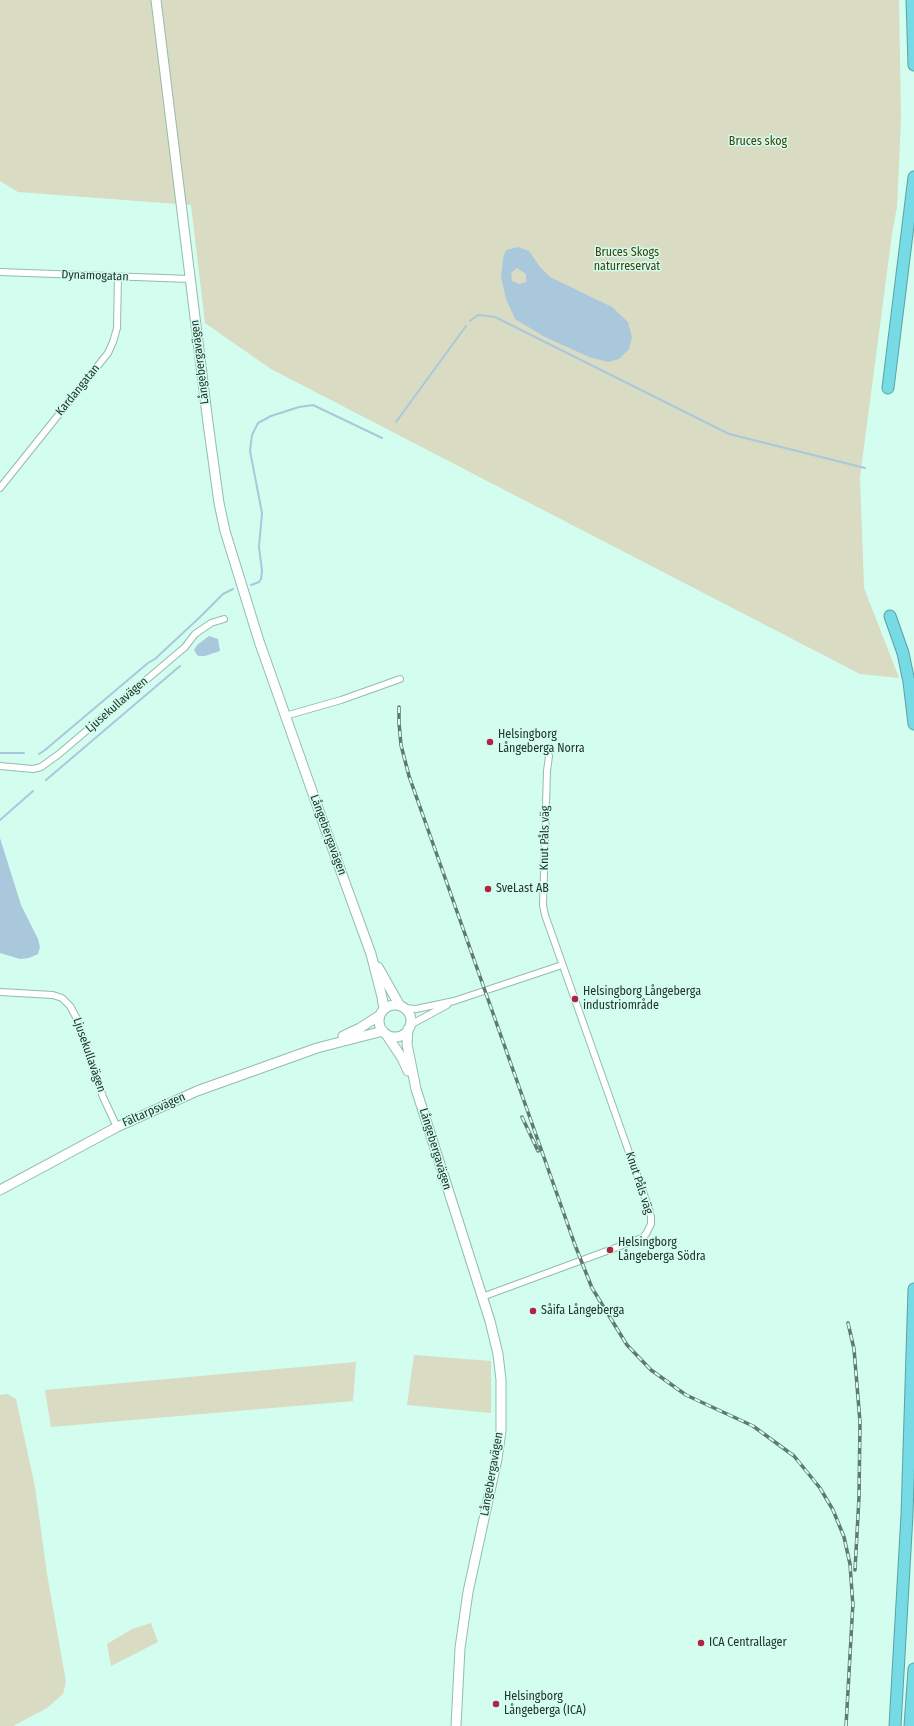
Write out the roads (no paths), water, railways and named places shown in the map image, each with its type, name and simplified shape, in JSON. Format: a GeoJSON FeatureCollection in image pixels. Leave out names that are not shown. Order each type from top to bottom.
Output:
{"type":"FeatureCollection","features":[{"type":"Feature","properties":{"kind":"highway"},"geometry":{"type":"LineString","coordinates":[[912,0],[914,65]]}},
{"type":"Feature","properties":{"kind":"highway"},"geometry":{"type":"LineString","coordinates":[[888,388],[914,177]]}},
{"type":"Feature","properties":{"kind":"highway"},"geometry":{"type":"LineString","coordinates":[[890,616],[904,660],[914,724]]}},
{"type":"Feature","properties":{"kind":"highway"},"geometry":{"type":"LineString","coordinates":[[895,1726],[907,1515],[914,1288]]}},
{"type":"Feature","properties":{"kind":"highway"},"geometry":{"type":"LineString","coordinates":[[910,1726],[914,1669]]}},
{"type":"Feature","properties":{"kind":"street","name":"Långebergavägen"},"geometry":{"type":"LineString","coordinates":[[156,0],[214,468],[225,531],[259,641],[371,954],[382,997],[382,1012]]}},
{"type":"Feature","properties":{"kind":"street","name":"Dynamogatan"},"geometry":{"type":"LineString","coordinates":[[0,272],[190,279]]}},
{"type":"Feature","properties":{"kind":"street","name":"Kardangatan"},"geometry":{"type":"LineString","coordinates":[[1,484],[108,353],[114,342],[117,328],[118,277]]}},
{"type":"Feature","properties":{"kind":"street","name":"Ljusekullavägen"},"geometry":{"type":"LineString","coordinates":[[0,766],[33,769],[41,767],[59,754],[184,647],[195,634],[210,623],[224,618]]}},
{"type":"Feature","properties":{"kind":"street"},"geometry":{"type":"LineString","coordinates":[[285,716],[341,700],[400,679]]}},
{"type":"Feature","properties":{"kind":"street","name":"Knut Påls väg"},"geometry":{"type":"LineString","coordinates":[[482,1297],[642,1238],[650,1226],[650,1211],[544,915],[543,905],[547,771],[549,756]]}},
{"type":"Feature","properties":{"kind":"street","name":"Långebergavägen"},"geometry":{"type":"LineString","coordinates":[[371,954],[402,1007]]}},
{"type":"Feature","properties":{"kind":"street"},"geometry":{"type":"LineString","coordinates":[[454,1001],[409,1027],[398,1036],[384,1032],[379,1022],[382,1012],[393,1005],[416,1009],[454,1001],[562,965]]}},
{"type":"Feature","properties":{"kind":"street","name":"Ljusekullavägen"},"geometry":{"type":"LineString","coordinates":[[0,992],[53,995],[62,998],[70,1006],[76,1017],[103,1097],[117,1127]]}},
{"type":"Feature","properties":{"kind":"street"},"geometry":{"type":"LineString","coordinates":[[402,1007],[409,1014],[409,1027]]}},
{"type":"Feature","properties":{"kind":"street","name":"Fältarpsvägen"},"geometry":{"type":"LineString","coordinates":[[0,1190],[117,1127],[197,1091],[317,1048],[360,1028],[382,1012]]}},
{"type":"Feature","properties":{"kind":"street","name":"Långebergavägen"},"geometry":{"type":"LineString","coordinates":[[409,1027],[407,1044],[416,1089],[494,1336],[500,1364],[502,1406],[497,1459],[468,1592],[460,1648],[457,1683],[456,1726]]}},
{"type":"Feature","properties":{"kind":"street","name":"Långebergavägen"},"geometry":{"type":"LineString","coordinates":[[384,1032],[402,1058],[416,1089]]}},
{"type":"Feature","properties":{"kind":"street","name":"Fältarpsvägen"},"geometry":{"type":"LineString","coordinates":[[317,1048],[384,1032]]}},
{"type":"Feature","properties":{"kind":"water"},"geometry":{"type":"Polygon","coordinates":[[[518,247],[529,251],[540,267],[550,277],[612,307],[628,322],[632,338],[629,349],[619,359],[608,362],[589,357],[545,337],[515,319],[506,299],[501,277],[503,258],[506,250],[518,247]],[[517,268],[511,273],[512,281],[519,284],[526,282],[526,274],[517,268]]]}},
{"type":"Feature","properties":{"kind":"water"},"geometry":{"type":"Polygon","coordinates":[[[209,636],[218,639],[220,651],[205,656],[198,656],[194,650],[197,645],[209,636]]]}},
{"type":"Feature","properties":{"kind":"water"},"geometry":{"type":"Polygon","coordinates":[[[0,838],[21,905],[38,939],[40,947],[38,954],[29,958],[20,959],[0,953],[0,838]]]}},
{"type":"Feature","properties":{"kind":"waterway"},"geometry":{"type":"LineString","coordinates":[[470,321],[478,315],[495,317],[729,434],[865,468]]}},
{"type":"Feature","properties":{"kind":"waterway"},"geometry":{"type":"LineString","coordinates":[[396,422],[466,326]]}},
{"type":"Feature","properties":{"kind":"waterway"},"geometry":{"type":"LineString","coordinates":[[251,585],[259,582],[262,571],[259,547],[262,513],[250,451],[252,435],[258,423],[271,416],[299,407],[313,405],[382,438]]}},
{"type":"Feature","properties":{"kind":"waterway"},"geometry":{"type":"LineString","coordinates":[[39,754],[148,663],[155,659],[223,594],[233,589]]}},
{"type":"Feature","properties":{"kind":"waterway"},"geometry":{"type":"LineString","coordinates":[[46,780],[180,666]]}},
{"type":"Feature","properties":{"kind":"waterway"},"geometry":{"type":"LineString","coordinates":[[0,753],[24,753]]}},
{"type":"Feature","properties":{"kind":"waterway"},"geometry":{"type":"LineString","coordinates":[[0,820],[33,791]]}},
{"type":"Feature","properties":{"kind":"railway"},"geometry":{"type":"LineString","coordinates":[[399,707],[401,745],[409,776],[575,1245],[592,1288],[627,1345],[651,1370],[686,1395],[753,1426],[794,1456],[820,1488],[833,1510],[844,1537],[850,1564],[853,1607]]}},
{"type":"Feature","properties":{"kind":"railway"},"geometry":{"type":"LineString","coordinates":[[522,1117],[538,1151]]}},
{"type":"Feature","properties":{"kind":"railway"},"geometry":{"type":"LineString","coordinates":[[848,1323],[854,1349],[860,1422],[859,1497],[855,1570]]}},
{"type":"Feature","properties":{"kind":"railway"},"geometry":{"type":"LineString","coordinates":[[846,1726],[853,1602]]}},
{"type":"Feature","properties":{"kind":"place","name":"Helsingborg Långeberga Norra"},"geometry":{"type":"Point","coordinates":[490,742]}},
{"type":"Feature","properties":{"kind":"place","name":"SveLast AB"},"geometry":{"type":"Point","coordinates":[488,889]}},
{"type":"Feature","properties":{"kind":"place","name":"Helsingborg Långeberga industriområde"},"geometry":{"type":"Point","coordinates":[575,999]}},
{"type":"Feature","properties":{"kind":"place","name":"Helsingborg Långeberga Södra"},"geometry":{"type":"Point","coordinates":[610,1250]}},
{"type":"Feature","properties":{"kind":"place","name":"Såifa Långeberga"},"geometry":{"type":"Point","coordinates":[533,1311]}},
{"type":"Feature","properties":{"kind":"place","name":"ICA Centrallager"},"geometry":{"type":"Point","coordinates":[701,1643]}},
{"type":"Feature","properties":{"kind":"place","name":"Helsingborg Långeberga (ICA)"},"geometry":{"type":"Point","coordinates":[496,1704]}},
{"type":"Feature","properties":{"kind":"park label","name":"Bruces skog"},"geometry":{"type":"Point","coordinates":[758,142]}},
{"type":"Feature","properties":{"kind":"park label","name":"Bruces Skogs naturreservat"},"geometry":{"type":"Point","coordinates":[627,260]}}]}
